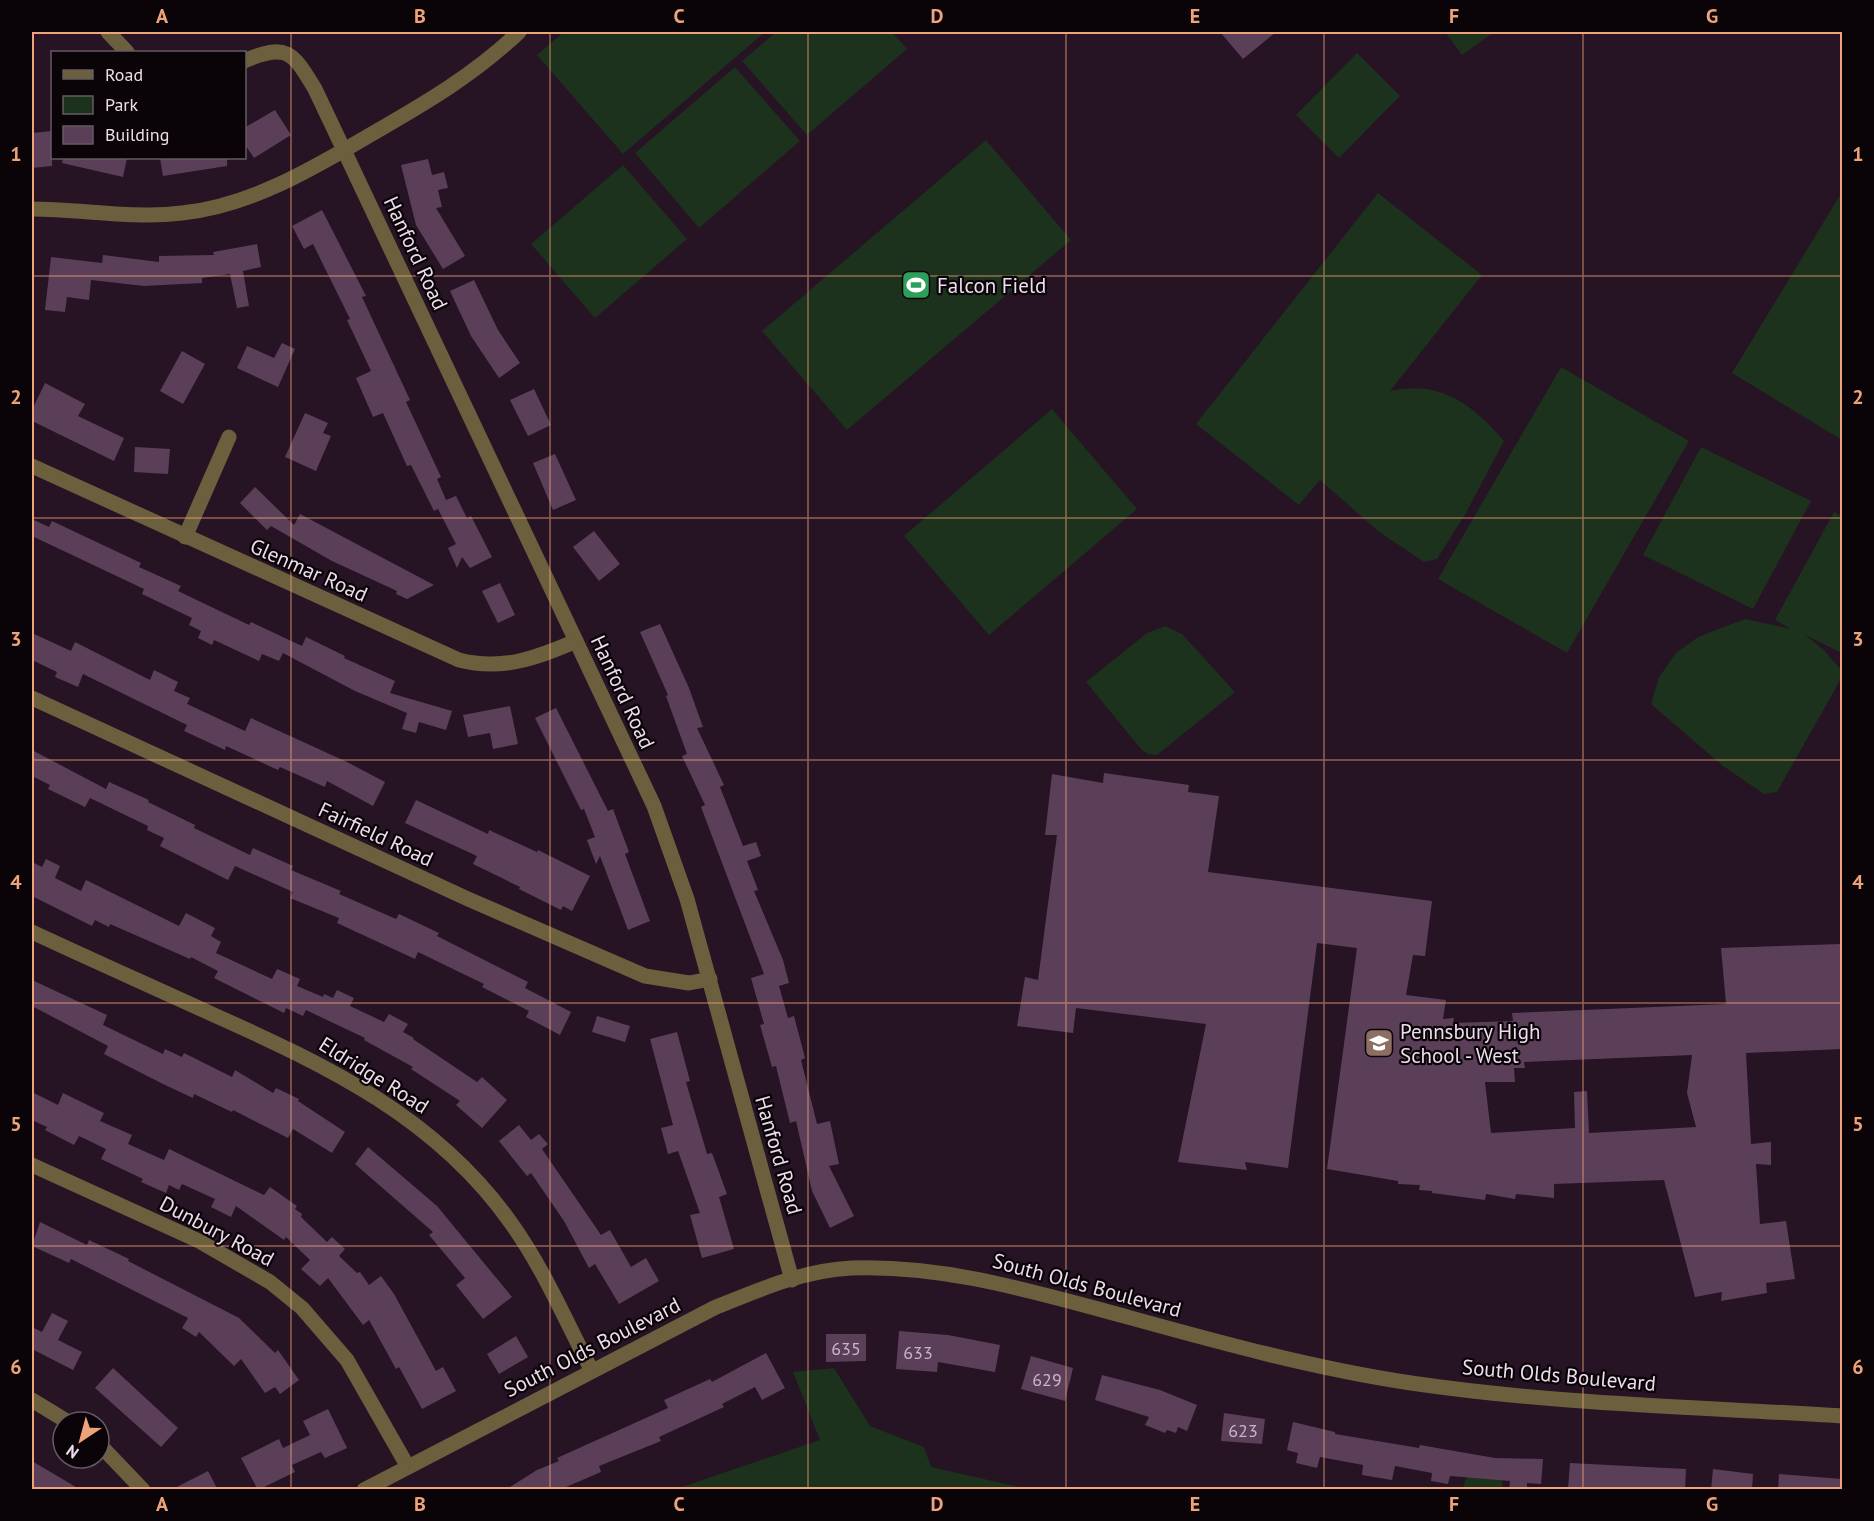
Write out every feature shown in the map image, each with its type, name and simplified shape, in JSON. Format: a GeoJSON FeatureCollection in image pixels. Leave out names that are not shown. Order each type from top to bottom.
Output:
{"type":"FeatureCollection","features":[{"type":"Feature","properties":{"kind":"street"},"geometry":{"type":"LineString","coordinates":[[108,32],[127,51]]}},
{"type":"Feature","properties":{"kind":"street"},"geometry":{"type":"LineString","coordinates":[[32,209],[145,215],[210,208],[251,196],[344,150],[445,92],[473,72],[519,32]]}},
{"type":"Feature","properties":{"kind":"street","name":"Hanford Road"},"geometry":{"type":"LineString","coordinates":[[246,60],[270,51],[289,53],[296,58],[315,89],[576,641],[670,846],[710,979],[792,1280]]}},
{"type":"Feature","properties":{"kind":"street"},"geometry":{"type":"LineString","coordinates":[[185,537],[229,437]]}},
{"type":"Feature","properties":{"kind":"street","name":"Glenmar Road"},"geometry":{"type":"LineString","coordinates":[[32,466],[459,660],[494,666],[516,663],[576,641]]}},
{"type":"Feature","properties":{"kind":"street","name":"Fairfield Road"},"geometry":{"type":"LineString","coordinates":[[32,698],[468,899],[645,976],[689,983],[710,979]]}},
{"type":"Feature","properties":{"kind":"street","name":"Eldridge Road"},"geometry":{"type":"LineString","coordinates":[[32,932],[306,1056],[352,1081],[421,1129],[462,1166],[512,1224],[540,1268],[592,1371]]}},
{"type":"Feature","properties":{"kind":"street","name":"Dunbury Road"},"geometry":{"type":"LineString","coordinates":[[32,1165],[199,1241],[270,1282],[318,1324],[347,1360],[408,1467]]}},
{"type":"Feature","properties":{"kind":"street","name":"South Olds Boulevard"},"geometry":{"type":"LineString","coordinates":[[364,1490],[714,1308],[754,1290],[852,1268],[908,1269],[963,1275],[1265,1354],[1412,1383],[1540,1398],[1842,1416]]}},
{"type":"Feature","properties":{"kind":"street"},"geometry":{"type":"LineString","coordinates":[[32,1400],[51,1412]]}},
{"type":"Feature","properties":{"kind":"street"},"geometry":{"type":"LineString","coordinates":[[111,1457],[143,1490]]}},
{"type":"Feature","properties":{"kind":"green space"},"geometry":{"type":"Polygon","coordinates":[[[564,32],[765,32],[623,154],[537,55],[564,32]]]}},
{"type":"Feature","properties":{"kind":"green space"},"geometry":{"type":"Polygon","coordinates":[[[776,32],[892,32],[907,49],[807,135],[742,61],[776,32]]]}},
{"type":"Feature","properties":{"kind":"green space"},"geometry":{"type":"Polygon","coordinates":[[[1445,32],[1494,32],[1462,55],[1445,32]]]}},
{"type":"Feature","properties":{"kind":"green space"},"geometry":{"type":"Polygon","coordinates":[[[1357,53],[1400,96],[1339,158],[1296,115],[1357,53]]]}},
{"type":"Feature","properties":{"kind":"green space"},"geometry":{"type":"Polygon","coordinates":[[[735,67],[800,141],[699,228],[635,153],[735,67]]]}},
{"type":"Feature","properties":{"kind":"green space","name":"Falcon Field"},"geometry":{"type":"Polygon","coordinates":[[[986,140],[1071,240],[847,430],[762,331],[986,140]]]}},
{"type":"Feature","properties":{"kind":"green space"},"geometry":{"type":"Polygon","coordinates":[[[623,165],[687,239],[595,318],[531,244],[623,165]]]}},
{"type":"Feature","properties":{"kind":"green space"},"geometry":{"type":"Polygon","coordinates":[[[1842,192],[1842,440],[1732,373],[1842,192]]]}},
{"type":"Feature","properties":{"kind":"green space"},"geometry":{"type":"Polygon","coordinates":[[[1378,193],[1482,275],[1390,391],[1408,388],[1425,389],[1454,398],[1480,416],[1504,441],[1466,513],[1437,559],[1424,562],[1378,531],[1320,480],[1299,505],[1196,424],[1378,193]]]}},
{"type":"Feature","properties":{"kind":"green space"},"geometry":{"type":"Polygon","coordinates":[[[1561,367],[1689,441],[1567,653],[1438,579],[1561,367]]]}},
{"type":"Feature","properties":{"kind":"green space"},"geometry":{"type":"Polygon","coordinates":[[[1052,409],[1137,509],[989,635],[904,536],[1052,409]]]}},
{"type":"Feature","properties":{"kind":"green space"},"geometry":{"type":"Polygon","coordinates":[[[1701,447],[1811,501],[1753,609],[1643,555],[1701,447]]]}},
{"type":"Feature","properties":{"kind":"green space"},"geometry":{"type":"Polygon","coordinates":[[[1834,512],[1842,516],[1842,653],[1805,635],[1823,649],[1842,671],[1842,677],[1777,792],[1764,794],[1723,766],[1651,704],[1659,677],[1676,653],[1698,637],[1745,619],[1791,629],[1775,620],[1834,512]]]}},
{"type":"Feature","properties":{"kind":"green space"},"geometry":{"type":"Polygon","coordinates":[[[1165,626],[1182,634],[1235,692],[1157,755],[1148,754],[1141,749],[1086,682],[1147,633],[1165,626]]]}},
{"type":"Feature","properties":{"kind":"green space"},"geometry":{"type":"Polygon","coordinates":[[[834,1368],[870,1426],[924,1447],[931,1467],[1028,1489],[676,1489],[820,1440],[793,1372],[834,1368]]]}},
{"type":"Feature","properties":{"kind":"green space"},"geometry":{"type":"Polygon","coordinates":[[[1469,1470],[1501,1477],[1503,1489],[1462,1490],[1469,1470]]]}},
{"type":"Feature","properties":{"kind":"building"},"geometry":{"type":"Polygon","coordinates":[[[1220,32],[1276,32],[1243,59],[1220,32]]]}},
{"type":"Feature","properties":{"kind":"building"},"geometry":{"type":"Polygon","coordinates":[[[275,110],[291,135],[254,158],[246,146],[246,127],[275,110]]]}},
{"type":"Feature","properties":{"kind":"building"},"geometry":{"type":"Polygon","coordinates":[[[51,131],[52,166],[32,168],[32,133],[51,131]]]}},
{"type":"Feature","properties":{"kind":"building"},"geometry":{"type":"Polygon","coordinates":[[[63,159],[127,159],[123,177],[62,163],[63,159]]]}},
{"type":"Feature","properties":{"kind":"building"},"geometry":{"type":"Polygon","coordinates":[[[160,159],[227,159],[227,166],[163,176],[160,159]]]}},
{"type":"Feature","properties":{"kind":"building"},"geometry":{"type":"Polygon","coordinates":[[[428,159],[432,175],[444,172],[448,188],[438,190],[442,207],[436,208],[465,256],[443,269],[416,225],[401,165],[428,159]]]}},
{"type":"Feature","properties":{"kind":"building"},"geometry":{"type":"Polygon","coordinates":[[[322,210],[366,296],[362,297],[410,400],[406,402],[441,477],[437,479],[446,500],[456,496],[467,518],[471,516],[492,557],[470,568],[462,557],[457,568],[448,548],[456,544],[438,509],[434,511],[411,465],[407,466],[383,413],[373,417],[356,378],[371,371],[347,320],[350,319],[313,244],[304,249],[292,226],[322,210]]]}},
{"type":"Feature","properties":{"kind":"building"},"geometry":{"type":"Polygon","coordinates":[[[257,244],[261,267],[243,271],[249,306],[237,308],[230,274],[202,278],[202,283],[144,286],[91,280],[89,300],[67,297],[65,312],[45,310],[51,257],[102,263],[103,255],[159,262],[159,256],[214,255],[213,252],[257,244]]]}},
{"type":"Feature","properties":{"kind":"building"},"geometry":{"type":"Polygon","coordinates":[[[474,280],[498,330],[520,363],[499,378],[471,336],[450,291],[474,280]]]}},
{"type":"Feature","properties":{"kind":"building"},"geometry":{"type":"Polygon","coordinates":[[[282,343],[295,349],[278,387],[237,368],[247,346],[274,358],[282,343]]]}},
{"type":"Feature","properties":{"kind":"building"},"geometry":{"type":"Polygon","coordinates":[[[182,351],[205,364],[183,404],[160,391],[182,351]]]}},
{"type":"Feature","properties":{"kind":"building"},"geometry":{"type":"Polygon","coordinates":[[[45,383],[85,404],[78,416],[124,438],[114,461],[32,421],[32,410],[45,383]]]}},
{"type":"Feature","properties":{"kind":"building"},"geometry":{"type":"Polygon","coordinates":[[[534,389],[551,425],[528,436],[510,400],[534,389]]]}},
{"type":"Feature","properties":{"kind":"building"},"geometry":{"type":"Polygon","coordinates":[[[305,413],[328,423],[323,433],[331,436],[316,471],[285,457],[305,413]]]}},
{"type":"Feature","properties":{"kind":"building"},"geometry":{"type":"Polygon","coordinates":[[[135,447],[170,449],[168,474],[134,472],[135,447]]]}},
{"type":"Feature","properties":{"kind":"building"},"geometry":{"type":"Polygon","coordinates":[[[555,454],[576,500],[553,510],[533,463],[555,454]]]}},
{"type":"Feature","properties":{"kind":"building"},"geometry":{"type":"Polygon","coordinates":[[[255,487],[294,525],[300,514],[434,585],[407,599],[396,594],[397,591],[332,561],[271,526],[267,530],[240,503],[255,487]]]}},
{"type":"Feature","properties":{"kind":"building"},"geometry":{"type":"Polygon","coordinates":[[[32,519],[49,527],[52,521],[141,563],[139,567],[181,586],[178,591],[249,625],[251,622],[302,646],[306,637],[345,656],[344,658],[395,681],[390,693],[452,711],[446,730],[419,722],[416,733],[402,729],[407,713],[355,691],[283,653],[279,661],[262,654],[259,661],[214,640],[212,645],[198,638],[201,631],[189,625],[192,618],[142,594],[144,589],[32,536],[32,519]]]}},
{"type":"Feature","properties":{"kind":"building"},"geometry":{"type":"Polygon","coordinates":[[[594,531],[620,564],[599,581],[573,547],[594,531]]]}},
{"type":"Feature","properties":{"kind":"building"},"geometry":{"type":"Polygon","coordinates":[[[500,583],[515,615],[498,623],[482,591],[500,583]]]}},
{"type":"Feature","properties":{"kind":"building"},"geometry":{"type":"Polygon","coordinates":[[[660,624],[689,688],[703,727],[697,728],[724,785],[720,787],[743,846],[756,842],[761,856],[747,861],[758,890],[754,891],[783,960],[789,983],[779,986],[788,1018],[794,1016],[805,1058],[801,1060],[817,1124],[830,1121],[839,1164],[829,1166],[854,1216],[830,1228],[812,1191],[796,1121],[790,1123],[776,1066],[772,1067],[760,1025],[764,1024],[751,978],[764,974],[701,807],[705,805],[682,756],[687,754],[666,696],[668,695],[640,632],[660,624]]]}},
{"type":"Feature","properties":{"kind":"building"},"geometry":{"type":"Polygon","coordinates":[[[32,633],[71,651],[75,642],[150,680],[154,670],[178,682],[174,691],[190,698],[187,704],[245,731],[251,718],[385,782],[373,806],[327,781],[325,787],[280,767],[278,770],[226,746],[225,750],[184,731],[187,725],[83,674],[78,687],[55,677],[57,672],[32,660],[32,633]]]}},
{"type":"Feature","properties":{"kind":"building"},"geometry":{"type":"Polygon","coordinates":[[[510,706],[518,744],[493,749],[490,733],[468,737],[463,715],[510,706]]]}},
{"type":"Feature","properties":{"kind":"building"},"geometry":{"type":"Polygon","coordinates":[[[556,708],[608,811],[613,809],[629,852],[625,854],[650,921],[628,930],[600,856],[596,864],[587,840],[595,837],[584,809],[581,810],[535,718],[556,708]]]}},
{"type":"Feature","properties":{"kind":"building"},"geometry":{"type":"Polygon","coordinates":[[[32,750],[106,789],[109,782],[149,800],[148,802],[195,825],[194,828],[250,855],[253,848],[293,866],[291,870],[341,891],[339,894],[396,919],[399,914],[439,933],[437,936],[528,982],[525,988],[571,1012],[560,1035],[526,1017],[529,1011],[482,987],[484,984],[418,952],[415,959],[337,923],[339,918],[290,898],[293,892],[235,866],[228,880],[160,846],[164,838],[147,830],[148,826],[90,798],[85,807],[48,789],[50,785],[32,776],[32,750]]]}},
{"type":"Feature","properties":{"kind":"building"},"geometry":{"type":"Polygon","coordinates":[[[1104,773],[1189,785],[1188,792],[1219,796],[1208,872],[1432,901],[1425,956],[1413,955],[1406,995],[1446,1000],[1443,1019],[1454,1018],[1453,1023],[1513,1021],[1512,1013],[1726,1004],[1721,948],[1842,944],[1842,1049],[1746,1053],[1751,1144],[1771,1142],[1771,1165],[1756,1164],[1760,1224],[1786,1221],[1795,1279],[1766,1283],[1767,1293],[1721,1301],[1722,1292],[1695,1297],[1664,1180],[1554,1184],[1554,1198],[1516,1194],[1515,1199],[1486,1194],[1485,1200],[1432,1193],[1432,1191],[1419,1190],[1420,1185],[1398,1184],[1398,1181],[1327,1169],[1357,948],[1317,943],[1288,1168],[1245,1162],[1247,1170],[1178,1162],[1206,1024],[1076,1008],[1073,1033],[1017,1026],[1025,977],[1038,980],[1057,835],[1045,835],[1052,774],[1103,783],[1104,773]],[[1692,1055],[1524,1062],[1525,1068],[1514,1068],[1515,1082],[1485,1082],[1491,1133],[1575,1128],[1574,1092],[1587,1091],[1589,1133],[1696,1127],[1687,1093],[1692,1055]]]}},
{"type":"Feature","properties":{"kind":"building"},"geometry":{"type":"Polygon","coordinates":[[[416,800],[488,834],[489,830],[537,852],[538,850],[590,876],[572,911],[563,906],[561,910],[519,889],[520,887],[473,864],[477,856],[405,823],[416,800]]]}},
{"type":"Feature","properties":{"kind":"building"},"geometry":{"type":"Polygon","coordinates":[[[46,859],[60,866],[55,878],[81,891],[86,880],[179,926],[186,913],[215,928],[211,936],[221,942],[216,953],[272,979],[277,969],[300,979],[297,986],[323,997],[324,994],[333,998],[337,990],[354,998],[350,1006],[384,1022],[389,1014],[408,1024],[403,1032],[477,1082],[482,1077],[507,1100],[482,1128],[456,1105],[460,1101],[411,1069],[413,1067],[364,1040],[365,1038],[306,1010],[303,1016],[286,1008],[284,1013],[214,978],[218,971],[191,957],[190,959],[110,924],[109,927],[95,920],[92,926],[32,896],[32,862],[42,867],[46,859]]]}},
{"type":"Feature","properties":{"kind":"building"},"geometry":{"type":"Polygon","coordinates":[[[32,980],[107,1015],[103,1025],[163,1054],[165,1049],[182,1057],[184,1053],[232,1077],[235,1070],[273,1093],[276,1088],[299,1099],[298,1101],[345,1132],[332,1153],[293,1129],[288,1138],[233,1110],[232,1112],[194,1094],[193,1098],[163,1084],[104,1054],[108,1046],[32,1006],[32,980]]]}},
{"type":"Feature","properties":{"kind":"building"},"geometry":{"type":"Polygon","coordinates":[[[597,1016],[630,1026],[625,1042],[592,1032],[597,1016]]]}},
{"type":"Feature","properties":{"kind":"building"},"geometry":{"type":"Polygon","coordinates":[[[677,1032],[690,1081],[686,1082],[707,1154],[712,1153],[727,1194],[719,1197],[734,1249],[702,1258],[690,1215],[700,1213],[678,1151],[668,1154],[661,1128],[673,1125],[650,1039],[677,1032]]]}},
{"type":"Feature","properties":{"kind":"building"},"geometry":{"type":"Polygon","coordinates":[[[32,1092],[58,1105],[63,1093],[104,1113],[100,1121],[132,1135],[128,1144],[164,1160],[169,1149],[264,1195],[270,1187],[297,1206],[295,1209],[302,1214],[301,1217],[327,1242],[332,1237],[345,1249],[339,1256],[357,1273],[360,1272],[369,1285],[381,1276],[394,1294],[436,1371],[443,1367],[456,1391],[422,1409],[399,1367],[396,1369],[369,1320],[363,1325],[328,1278],[320,1286],[301,1269],[310,1260],[286,1237],[284,1240],[236,1206],[231,1217],[211,1207],[215,1199],[182,1184],[179,1190],[169,1185],[166,1193],[141,1182],[143,1179],[101,1159],[106,1149],[79,1136],[74,1145],[45,1130],[47,1127],[32,1120],[32,1092]]]}},
{"type":"Feature","properties":{"kind":"building"},"geometry":{"type":"Polygon","coordinates":[[[519,1125],[531,1140],[539,1134],[548,1144],[542,1149],[601,1235],[610,1230],[631,1267],[646,1258],[659,1281],[619,1304],[595,1264],[589,1268],[564,1221],[531,1173],[527,1176],[499,1141],[519,1125]]]}},
{"type":"Feature","properties":{"kind":"building"},"geometry":{"type":"Polygon","coordinates":[[[368,1147],[437,1206],[512,1297],[483,1319],[456,1285],[465,1278],[429,1235],[433,1232],[355,1164],[368,1147]]]}},
{"type":"Feature","properties":{"kind":"building"},"geometry":{"type":"Polygon","coordinates":[[[40,1222],[87,1245],[89,1240],[129,1259],[128,1261],[239,1318],[275,1353],[278,1350],[299,1380],[280,1394],[275,1387],[265,1393],[241,1359],[234,1366],[199,1332],[196,1337],[182,1328],[188,1318],[71,1259],[69,1263],[32,1246],[40,1222]]]}},
{"type":"Feature","properties":{"kind":"building"},"geometry":{"type":"Polygon","coordinates":[[[52,1313],[68,1321],[58,1340],[82,1352],[73,1370],[32,1349],[32,1327],[42,1332],[52,1313]]]}},
{"type":"Feature","properties":{"kind":"building"},"geometry":{"type":"Polygon","coordinates":[[[899,1331],[948,1335],[1000,1345],[995,1372],[938,1362],[937,1372],[896,1369],[899,1331]]]}},
{"type":"Feature","properties":{"kind":"building"},"geometry":{"type":"Polygon","coordinates":[[[826,1334],[866,1334],[866,1361],[826,1362],[826,1334]]]}},
{"type":"Feature","properties":{"kind":"building"},"geometry":{"type":"Polygon","coordinates":[[[516,1336],[528,1357],[499,1374],[487,1354],[516,1336]]]}},
{"type":"Feature","properties":{"kind":"building"},"geometry":{"type":"Polygon","coordinates":[[[766,1353],[785,1388],[762,1400],[755,1387],[722,1404],[724,1407],[659,1437],[661,1441],[599,1466],[601,1472],[559,1490],[505,1490],[537,1470],[559,1461],[557,1458],[668,1408],[664,1400],[710,1379],[712,1382],[766,1353]]]}},
{"type":"Feature","properties":{"kind":"building"},"geometry":{"type":"Polygon","coordinates":[[[1031,1356],[1073,1368],[1065,1401],[1021,1389],[1031,1356]]]}},
{"type":"Feature","properties":{"kind":"building"},"geometry":{"type":"Polygon","coordinates":[[[113,1368],[178,1428],[161,1447],[95,1388],[113,1368]]]}},
{"type":"Feature","properties":{"kind":"building"},"geometry":{"type":"Polygon","coordinates":[[[1102,1375],[1160,1390],[1197,1405],[1187,1431],[1178,1427],[1176,1433],[1167,1430],[1165,1433],[1145,1425],[1149,1417],[1095,1400],[1102,1375]]]}},
{"type":"Feature","properties":{"kind":"building"},"geometry":{"type":"Polygon","coordinates":[[[328,1409],[347,1448],[325,1458],[321,1452],[292,1465],[295,1472],[258,1490],[241,1458],[279,1439],[283,1448],[310,1435],[303,1421],[328,1409]]]}},
{"type":"Feature","properties":{"kind":"building"},"geometry":{"type":"Polygon","coordinates":[[[1224,1413],[1265,1419],[1262,1444],[1221,1441],[1224,1413]]]}},
{"type":"Feature","properties":{"kind":"building"},"geometry":{"type":"Polygon","coordinates":[[[1293,1422],[1335,1432],[1335,1434],[1419,1448],[1420,1445],[1495,1458],[1543,1459],[1541,1484],[1527,1483],[1527,1490],[1509,1490],[1510,1481],[1450,1476],[1448,1484],[1431,1481],[1432,1473],[1395,1466],[1392,1480],[1362,1475],[1363,1465],[1320,1457],[1317,1468],[1296,1463],[1298,1453],[1287,1450],[1293,1422]]]}},
{"type":"Feature","properties":{"kind":"building"},"geometry":{"type":"Polygon","coordinates":[[[32,1461],[81,1490],[32,1490],[32,1461]]]}},
{"type":"Feature","properties":{"kind":"building"},"geometry":{"type":"Polygon","coordinates":[[[1570,1463],[1686,1469],[1685,1490],[1568,1489],[1570,1463]]]}},
{"type":"Feature","properties":{"kind":"building"},"geometry":{"type":"Polygon","coordinates":[[[1713,1469],[1753,1474],[1752,1490],[1711,1490],[1713,1469]]]}},
{"type":"Feature","properties":{"kind":"building"},"geometry":{"type":"Polygon","coordinates":[[[208,1471],[218,1490],[171,1490],[208,1471]]]}},
{"type":"Feature","properties":{"kind":"building"},"geometry":{"type":"Polygon","coordinates":[[[1779,1474],[1842,1479],[1842,1490],[1778,1490],[1779,1474]]]}},
{"type":"Feature","properties":{"kind":"place","name":"Falcon Field"},"geometry":{"type":"Point","coordinates":[916,285]}},
{"type":"Feature","properties":{"kind":"place","name":"Pennsbury High School - West"},"geometry":{"type":"Point","coordinates":[1379,1043]}}]}
